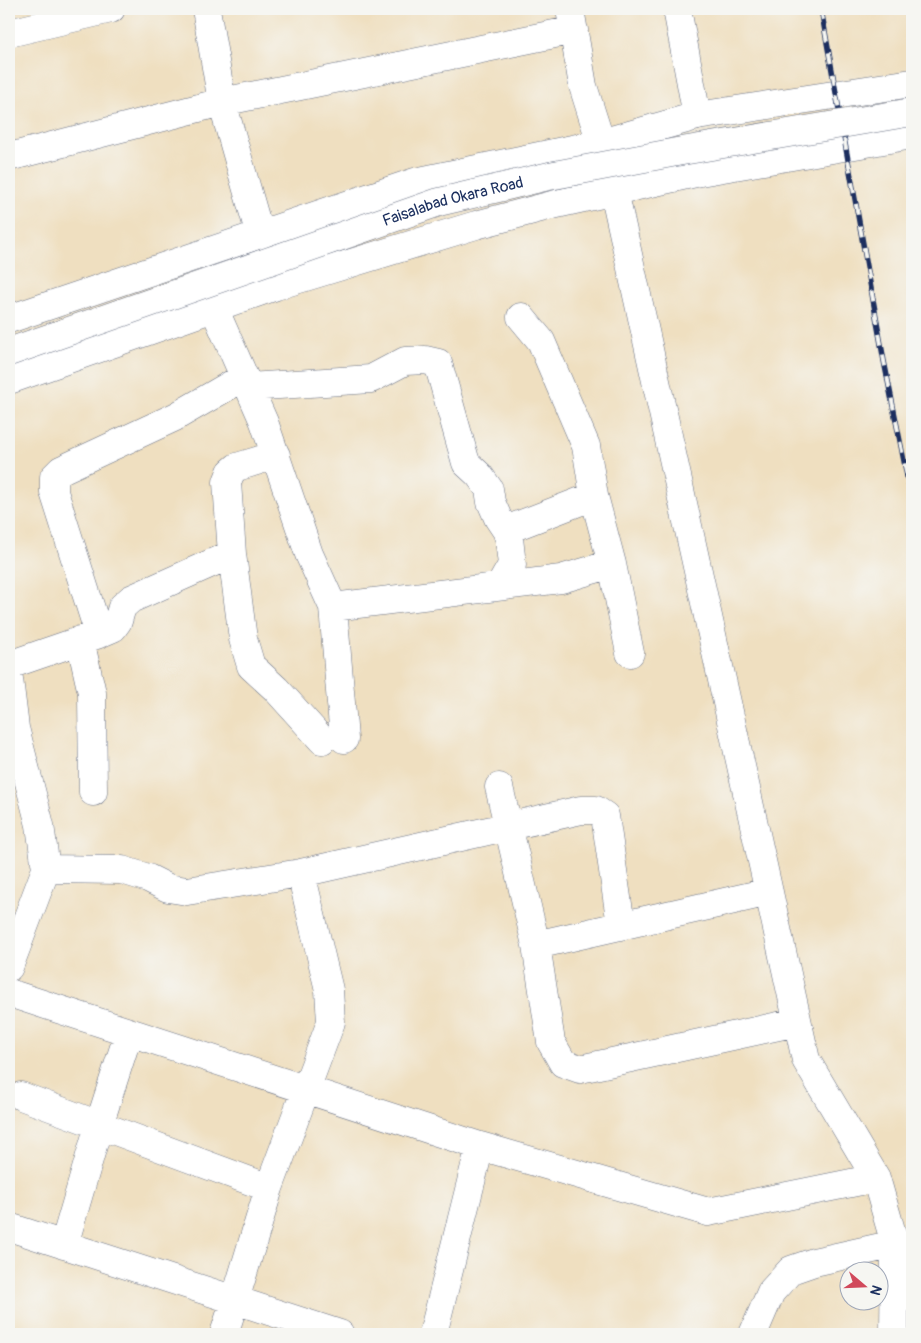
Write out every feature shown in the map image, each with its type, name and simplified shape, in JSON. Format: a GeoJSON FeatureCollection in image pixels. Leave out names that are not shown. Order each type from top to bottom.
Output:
{"type":"FeatureCollection","features":[{"type":"Feature","properties":{"kind":"street"},"geometry":{"type":"LineString","coordinates":[[9,33],[111,9]]}},
{"type":"Feature","properties":{"kind":"street"},"geometry":{"type":"LineString","coordinates":[[206,9],[222,102],[260,235]]}},
{"type":"Feature","properties":{"kind":"street"},"geometry":{"type":"LineString","coordinates":[[676,9],[697,116]]}},
{"type":"Feature","properties":{"kind":"street"},"geometry":{"type":"LineString","coordinates":[[9,157],[222,102],[572,20],[583,86],[614,191],[806,1060],[876,1178],[895,1244],[894,1334]]}},
{"type":"Feature","properties":{"kind":"street"},"geometry":{"type":"LineString","coordinates":[[9,319],[415,182],[601,143],[697,116],[912,83]]}},
{"type":"Feature","properties":{"kind":"street","name":"Faisalabad Okara Road"},"geometry":{"type":"LineString","coordinates":[[9,352],[439,202],[549,176],[682,151],[912,112]]}},
{"type":"Feature","properties":{"kind":"street"},"geometry":{"type":"LineString","coordinates":[[9,380],[276,286],[476,225],[552,205],[700,172],[912,135]]}},
{"type":"Feature","properties":{"kind":"street"},"geometry":{"type":"LineString","coordinates":[[214,308],[264,422],[276,456],[309,554],[333,607],[332,740],[251,666],[243,639],[232,554],[227,482],[231,472],[237,466],[276,456]]}},
{"type":"Feature","properties":{"kind":"street"},"geometry":{"type":"LineString","coordinates":[[521,317],[541,341],[586,446],[594,496],[612,564],[630,653]]}},
{"type":"Feature","properties":{"kind":"street"},"geometry":{"type":"LineString","coordinates":[[92,792],[90,637],[54,492],[54,478],[61,470],[246,382],[371,379],[405,361],[425,360],[438,363],[466,463],[479,475],[489,489],[491,502],[509,538],[512,565],[500,586]]}},
{"type":"Feature","properties":{"kind":"street"},"geometry":{"type":"LineString","coordinates":[[506,530],[594,496]]}},
{"type":"Feature","properties":{"kind":"street"},"geometry":{"type":"LineString","coordinates":[[9,665],[112,628],[118,621],[122,607],[131,599],[232,554]]}},
{"type":"Feature","properties":{"kind":"street"},"geometry":{"type":"LineString","coordinates":[[333,607],[561,579],[612,564]]}},
{"type":"Feature","properties":{"kind":"street"},"geometry":{"type":"LineString","coordinates":[[9,679],[15,728],[40,825],[46,869],[9,967]]}},
{"type":"Feature","properties":{"kind":"street"},"geometry":{"type":"LineString","coordinates":[[499,787],[536,945],[551,1042],[563,1063],[580,1069],[797,1022]]}},
{"type":"Feature","properties":{"kind":"street"},"geometry":{"type":"LineString","coordinates":[[46,869],[122,870],[148,878],[168,888],[186,891],[301,873],[582,810],[596,810],[605,816],[621,925]]}},
{"type":"Feature","properties":{"kind":"street"},"geometry":{"type":"LineString","coordinates":[[224,1334],[269,1188],[331,1022],[329,990],[301,873]]}},
{"type":"Feature","properties":{"kind":"street"},"geometry":{"type":"LineString","coordinates":[[536,945],[769,892]]}},
{"type":"Feature","properties":{"kind":"street"},"geometry":{"type":"LineString","coordinates":[[9,993],[480,1146],[708,1212],[876,1178]]}},
{"type":"Feature","properties":{"kind":"street"},"geometry":{"type":"LineString","coordinates":[[64,1245],[99,1125],[129,1032]]}},
{"type":"Feature","properties":{"kind":"street"},"geometry":{"type":"LineString","coordinates":[[21,1096],[269,1188]]}},
{"type":"Feature","properties":{"kind":"street"},"geometry":{"type":"LineString","coordinates":[[433,1334],[480,1146]]}},
{"type":"Feature","properties":{"kind":"street"},"geometry":{"type":"LineString","coordinates":[[9,1227],[340,1334]]}},
{"type":"Feature","properties":{"kind":"street"},"geometry":{"type":"LineString","coordinates":[[753,1334],[771,1292],[791,1270],[814,1262],[895,1244]]}},
{"type":"Feature","properties":{"kind":"railway"},"geometry":{"type":"LineString","coordinates":[[821,9],[884,361],[912,501]]}}]}
